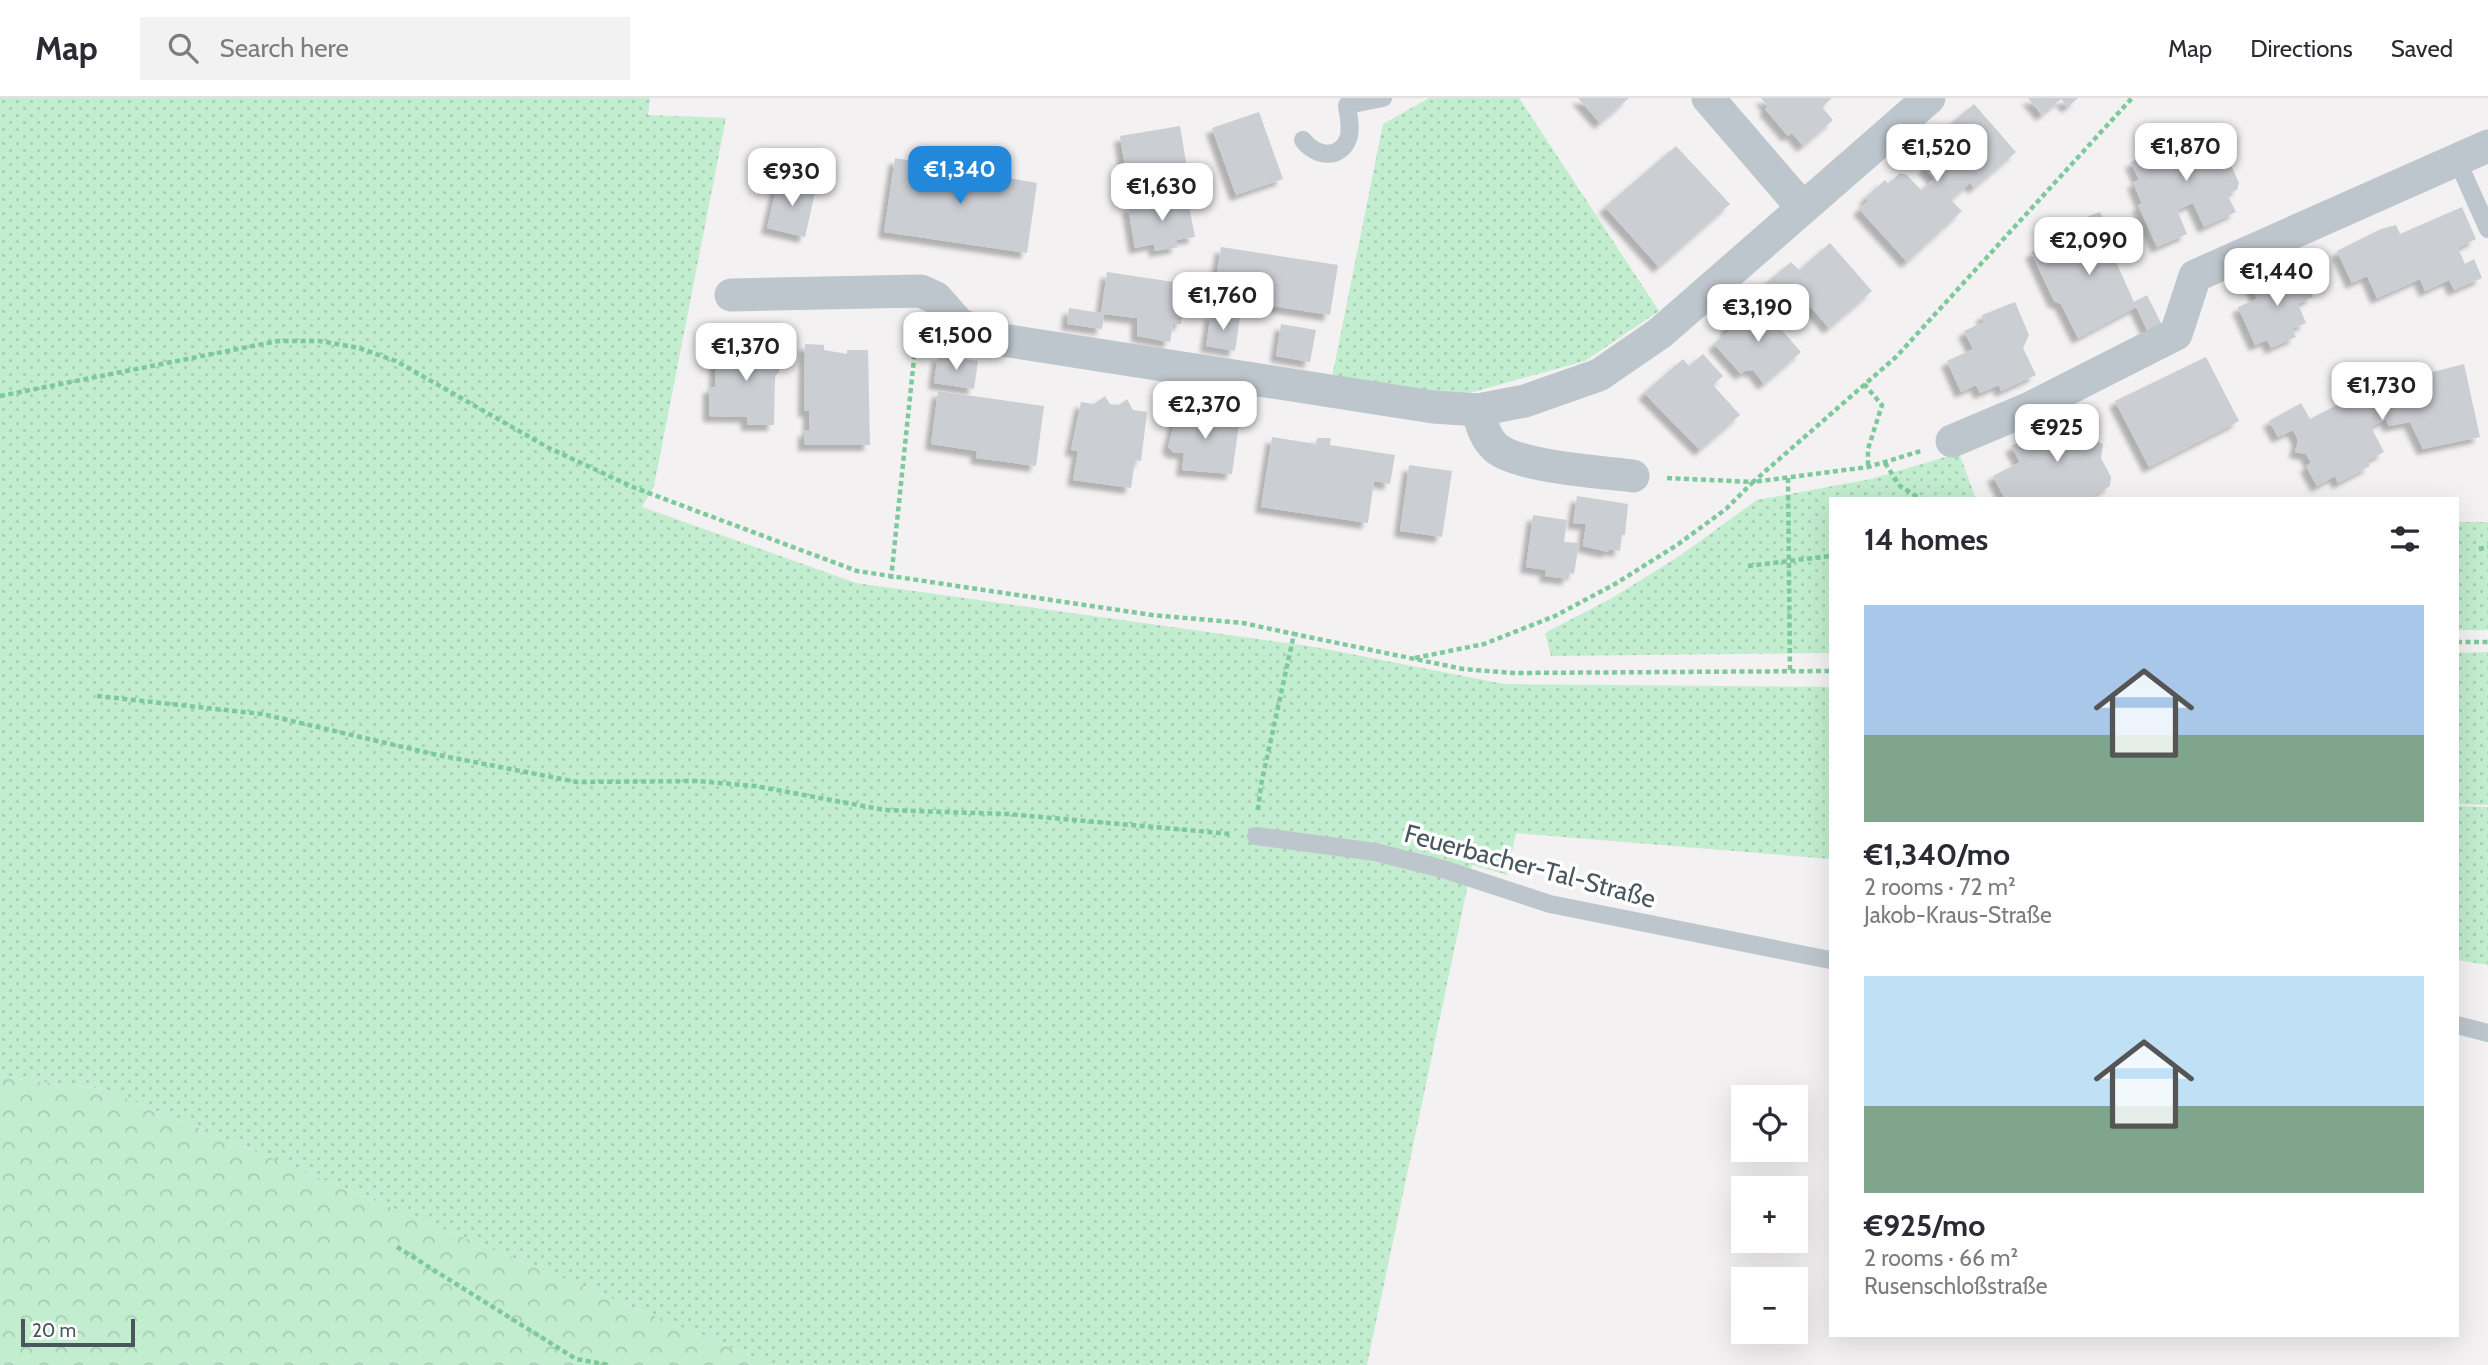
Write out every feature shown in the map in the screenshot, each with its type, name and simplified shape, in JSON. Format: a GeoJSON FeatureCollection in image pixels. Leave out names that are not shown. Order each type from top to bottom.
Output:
{"type":"FeatureCollection","features":[{"type":"Feature","properties":{"kind":"street"},"geometry":{"type":"LineString","coordinates":[[1708,98],[1802,207]]}},
{"type":"Feature","properties":{"kind":"street"},"geometry":{"type":"LineString","coordinates":[[731,295],[921,291],[936,298],[959,324],[996,339],[1433,407],[1478,410],[1525,401],[1599,375],[1660,333],[1929,98]]}},
{"type":"Feature","properties":{"kind":"street"},"geometry":{"type":"LineString","coordinates":[[1952,441],[2028,408],[2176,334],[2195,275],[2488,146]]}},
{"type":"Feature","properties":{"kind":"street"},"geometry":{"type":"LineString","coordinates":[[1478,410],[1481,428],[1497,449],[1524,460],[1633,476]]}},
{"type":"Feature","properties":{"kind":"lane"},"geometry":{"type":"LineString","coordinates":[[1303,140],[1310,149],[1331,155],[1342,149],[1349,137],[1347,105],[1383,98]]}},
{"type":"Feature","properties":{"kind":"lane"},"geometry":{"type":"LineString","coordinates":[[2457,160],[2488,229]]}},
{"type":"Feature","properties":{"kind":"lane","name":"Feuerbacher-Tal-Straße"},"geometry":{"type":"LineString","coordinates":[[1256,836],[1375,852],[1443,869],[1550,904],[1829,960]]}},
{"type":"Feature","properties":{"kind":"lane"},"geometry":{"type":"LineString","coordinates":[[2459,1026],[2488,1033]]}},
{"type":"Feature","properties":{"kind":"path"},"geometry":{"type":"LineString","coordinates":[[1414,658],[1483,644],[1555,616],[1615,584],[1678,545],[1726,509],[1753,482],[1896,357],[2132,98]]}},
{"type":"Feature","properties":{"kind":"path"},"geometry":{"type":"LineString","coordinates":[[891,579],[921,291]]}},
{"type":"Feature","properties":{"kind":"path"},"geometry":{"type":"LineString","coordinates":[[0,396],[278,341],[320,341],[359,348],[397,361],[549,448],[635,488],[857,571],[891,579],[1152,615],[1243,623],[1463,669],[1513,673],[1829,671]]}},
{"type":"Feature","properties":{"kind":"path"},"geometry":{"type":"LineString","coordinates":[[1864,384],[1882,405],[1868,449],[1867,467]]}},
{"type":"Feature","properties":{"kind":"path"},"geometry":{"type":"LineString","coordinates":[[1633,476],[1753,482],[1867,467],[1952,441]]}},
{"type":"Feature","properties":{"kind":"path"},"geometry":{"type":"LineString","coordinates":[[1885,463],[1900,486],[1918,497]]}},
{"type":"Feature","properties":{"kind":"path"},"geometry":{"type":"LineString","coordinates":[[1788,478],[1790,670]]}},
{"type":"Feature","properties":{"kind":"path"},"geometry":{"type":"LineString","coordinates":[[2479,549],[2488,547]]}},
{"type":"Feature","properties":{"kind":"path"},"geometry":{"type":"LineString","coordinates":[[1748,566],[1829,556]]}},
{"type":"Feature","properties":{"kind":"path"},"geometry":{"type":"LineString","coordinates":[[97,696],[262,714],[433,754],[577,782],[698,781],[755,786],[884,810],[1008,814],[1256,836],[1261,785],[1294,634]]}},
{"type":"Feature","properties":{"kind":"path"},"geometry":{"type":"LineString","coordinates":[[2459,642],[2488,642]]}},
{"type":"Feature","properties":{"kind":"path"},"geometry":{"type":"LineString","coordinates":[[397,1247],[576,1359],[609,1365]]}},
{"type":"Feature","properties":{"kind":"green space"},"geometry":{"type":"Polygon","coordinates":[[[0,98],[650,98],[648,115],[726,118],[654,486],[642,507],[856,583],[1315,647],[1504,684],[1829,687],[1829,859],[1516,833],[1507,875],[1472,865],[1367,1365],[773,1365],[104,1089],[0,1077],[0,98]]]}},
{"type":"Feature","properties":{"kind":"green space"},"geometry":{"type":"Polygon","coordinates":[[[1429,98],[1519,98],[1659,311],[1585,361],[1462,395],[1332,377],[1383,124],[1429,98]]]}},
{"type":"Feature","properties":{"kind":"green space"},"geometry":{"type":"Polygon","coordinates":[[[1959,453],[1975,497],[1829,497],[1829,653],[1551,656],[1545,633],[1612,598],[1678,557],[1757,500],[1871,479],[1959,453]]]}},
{"type":"Feature","properties":{"kind":"green space"},"geometry":{"type":"Polygon","coordinates":[[[2459,522],[2488,522],[2488,630],[2459,630],[2459,522]]]}},
{"type":"Feature","properties":{"kind":"green space"},"geometry":{"type":"Polygon","coordinates":[[[2488,652],[2488,805],[2459,804],[2459,653],[2488,652]]]}},
{"type":"Feature","properties":{"kind":"green space"},"geometry":{"type":"Polygon","coordinates":[[[2459,806],[2488,807],[2488,965],[2459,960],[2459,806]]]}},
{"type":"Feature","properties":{"kind":"green space"},"geometry":{"type":"Polygon","coordinates":[[[0,1077],[104,1089],[773,1365],[0,1365],[0,1077]]]}},
{"type":"Feature","properties":{"kind":"building"},"geometry":{"type":"Polygon","coordinates":[[[1578,98],[1629,98],[1600,123],[1578,98]]]}},
{"type":"Feature","properties":{"kind":"building"},"geometry":{"type":"Polygon","coordinates":[[[1761,98],[1832,98],[1822,107],[1833,120],[1803,146],[1792,133],[1788,136],[1765,109],[1768,106],[1761,98]]]}},
{"type":"Feature","properties":{"kind":"building"},"geometry":{"type":"Polygon","coordinates":[[[2028,98],[2078,98],[2068,107],[2061,99],[2042,115],[2028,98]]]}},
{"type":"Feature","properties":{"kind":"building"},"geometry":{"type":"Polygon","coordinates":[[[1974,104],[2016,152],[1974,188],[1970,183],[1951,200],[1962,211],[1907,262],[1859,209],[1868,201],[1865,198],[1885,180],[1888,184],[1900,173],[1907,175],[1921,190],[1934,179],[1924,168],[1943,151],[1933,139],[1974,104]]]}},
{"type":"Feature","properties":{"kind":"building"},"geometry":{"type":"Polygon","coordinates":[[[1259,112],[1283,179],[1236,195],[1212,128],[1259,112]]]}},
{"type":"Feature","properties":{"kind":"building"},"geometry":{"type":"Polygon","coordinates":[[[1180,126],[1187,168],[1147,178],[1146,174],[1127,178],[1120,136],[1180,126]]]}},
{"type":"Feature","properties":{"kind":"building"},"geometry":{"type":"Polygon","coordinates":[[[2213,126],[2225,131],[2220,141],[2230,144],[2227,151],[2234,153],[2230,163],[2239,183],[2237,190],[2227,194],[2236,212],[2204,227],[2193,203],[2177,210],[2187,234],[2157,247],[2138,205],[2142,204],[2133,182],[2139,180],[2131,162],[2187,137],[2189,131],[2196,133],[2213,126]]]}},
{"type":"Feature","properties":{"kind":"building"},"geometry":{"type":"Polygon","coordinates":[[[1676,146],[1730,204],[1659,267],[1605,207],[1676,146]]]}},
{"type":"Feature","properties":{"kind":"building"},"geometry":{"type":"Polygon","coordinates":[[[895,158],[1037,183],[1027,253],[884,232],[895,158]]]}},
{"type":"Feature","properties":{"kind":"building"},"geometry":{"type":"Polygon","coordinates":[[[778,180],[816,188],[805,237],[767,228],[778,180]]]}},
{"type":"Feature","properties":{"kind":"building"},"geometry":{"type":"Polygon","coordinates":[[[1187,196],[1195,237],[1176,240],[1178,247],[1155,251],[1154,244],[1135,248],[1128,207],[1187,196]]]}},
{"type":"Feature","properties":{"kind":"building"},"geometry":{"type":"Polygon","coordinates":[[[2462,207],[2476,239],[2458,248],[2465,264],[2474,259],[2482,278],[2454,290],[2449,280],[2425,291],[2420,279],[2377,298],[2367,276],[2352,283],[2337,251],[2381,229],[2396,225],[2400,234],[2462,207]]]}},
{"type":"Feature","properties":{"kind":"building"},"geometry":{"type":"Polygon","coordinates":[[[2100,212],[2118,250],[2112,253],[2134,302],[2147,295],[2162,325],[2148,332],[2136,307],[2078,338],[2061,304],[2054,301],[2031,252],[2052,242],[2050,237],[2066,230],[2064,225],[2100,212]]]}},
{"type":"Feature","properties":{"kind":"building"},"geometry":{"type":"Polygon","coordinates":[[[1830,243],[1872,291],[1829,328],[1809,305],[1794,317],[1765,284],[1791,262],[1799,270],[1830,243]]]}},
{"type":"Feature","properties":{"kind":"building"},"geometry":{"type":"Polygon","coordinates":[[[1221,247],[1338,265],[1330,315],[1213,297],[1221,247]]]}},
{"type":"Feature","properties":{"kind":"building"},"geometry":{"type":"Polygon","coordinates":[[[2299,266],[2313,297],[2298,304],[2306,323],[2292,329],[2296,337],[2271,348],[2267,340],[2255,345],[2238,307],[2257,299],[2252,287],[2299,266]]]}},
{"type":"Feature","properties":{"kind":"building"},"geometry":{"type":"Polygon","coordinates":[[[1107,272],[1187,284],[1181,324],[1173,324],[1170,342],[1137,336],[1137,318],[1104,314],[1102,329],[1067,324],[1069,308],[1101,313],[1107,272]]]}},
{"type":"Feature","properties":{"kind":"building"},"geometry":{"type":"Polygon","coordinates":[[[1757,301],[1783,325],[1780,328],[1801,352],[1764,384],[1754,371],[1746,370],[1741,374],[1714,344],[1729,331],[1726,328],[1757,301]]]}},
{"type":"Feature","properties":{"kind":"building"},"geometry":{"type":"Polygon","coordinates":[[[2015,302],[2029,335],[2023,348],[2036,375],[2001,391],[1999,385],[1980,393],[1976,385],[1961,392],[1947,361],[1973,349],[1964,331],[1984,322],[1982,315],[2015,302]]]}},
{"type":"Feature","properties":{"kind":"building"},"geometry":{"type":"Polygon","coordinates":[[[1211,313],[1240,317],[1235,351],[1206,346],[1211,313]]]}},
{"type":"Feature","properties":{"kind":"building"},"geometry":{"type":"Polygon","coordinates":[[[1281,324],[1316,330],[1310,362],[1276,356],[1281,324]]]}},
{"type":"Feature","properties":{"kind":"building"},"geometry":{"type":"Polygon","coordinates":[[[747,340],[775,340],[775,357],[780,362],[779,372],[775,376],[774,425],[747,425],[747,417],[709,416],[709,387],[715,387],[716,348],[747,349],[747,340]]]}},
{"type":"Feature","properties":{"kind":"building"},"geometry":{"type":"Polygon","coordinates":[[[805,344],[824,345],[824,350],[847,354],[847,350],[868,350],[870,445],[804,445],[804,431],[809,430],[809,411],[804,411],[805,344]]]}},
{"type":"Feature","properties":{"kind":"building"},"geometry":{"type":"Polygon","coordinates":[[[1703,354],[1723,376],[1713,385],[1740,415],[1700,450],[1644,393],[1683,359],[1689,366],[1703,354]]]}},
{"type":"Feature","properties":{"kind":"building"},"geometry":{"type":"Polygon","coordinates":[[[938,355],[978,361],[974,389],[934,383],[938,355]]]}},
{"type":"Feature","properties":{"kind":"building"},"geometry":{"type":"Polygon","coordinates":[[[2206,357],[2239,421],[2149,467],[2115,401],[2206,357]]]}},
{"type":"Feature","properties":{"kind":"building"},"geometry":{"type":"Polygon","coordinates":[[[2464,364],[2480,437],[2423,449],[2410,422],[2389,426],[2386,419],[2371,427],[2384,452],[2367,461],[2370,466],[2338,483],[2335,476],[2317,486],[2306,466],[2311,463],[2306,454],[2295,452],[2298,440],[2293,430],[2278,437],[2269,421],[2301,403],[2310,419],[2370,388],[2464,364]]]}},
{"type":"Feature","properties":{"kind":"building"},"geometry":{"type":"Polygon","coordinates":[[[938,391],[1044,406],[1036,466],[976,458],[977,451],[931,444],[938,391]]]}},
{"type":"Feature","properties":{"kind":"building"},"geometry":{"type":"Polygon","coordinates":[[[1105,396],[1110,404],[1119,405],[1127,399],[1133,410],[1147,412],[1141,461],[1135,460],[1131,488],[1073,480],[1078,451],[1071,450],[1081,402],[1094,404],[1105,396]]]}},
{"type":"Feature","properties":{"kind":"building"},"geometry":{"type":"Polygon","coordinates":[[[1178,409],[1240,417],[1232,474],[1182,470],[1184,453],[1173,452],[1168,447],[1178,409]]]}},
{"type":"Feature","properties":{"kind":"building"},"geometry":{"type":"Polygon","coordinates":[[[2085,410],[2098,435],[2094,437],[2095,441],[2103,444],[2101,458],[2111,477],[2110,486],[2091,497],[2004,497],[1993,476],[2020,462],[2011,446],[2085,410]]]}},
{"type":"Feature","properties":{"kind":"building"},"geometry":{"type":"Polygon","coordinates":[[[1272,437],[1316,444],[1317,438],[1331,438],[1330,445],[1395,455],[1390,484],[1374,481],[1368,523],[1261,507],[1272,437]]]}},
{"type":"Feature","properties":{"kind":"building"},"geometry":{"type":"Polygon","coordinates":[[[1409,465],[1452,471],[1442,537],[1400,531],[1409,465]]]}},
{"type":"Feature","properties":{"kind":"building"},"geometry":{"type":"Polygon","coordinates":[[[1577,496],[1628,504],[1625,535],[1622,535],[1620,551],[1609,549],[1608,552],[1583,546],[1586,524],[1573,523],[1577,496]]]}},
{"type":"Feature","properties":{"kind":"building"},"geometry":{"type":"Polygon","coordinates":[[[1533,515],[1567,520],[1564,542],[1579,543],[1574,574],[1569,573],[1568,579],[1545,576],[1546,570],[1526,567],[1533,515]]]}}]}
